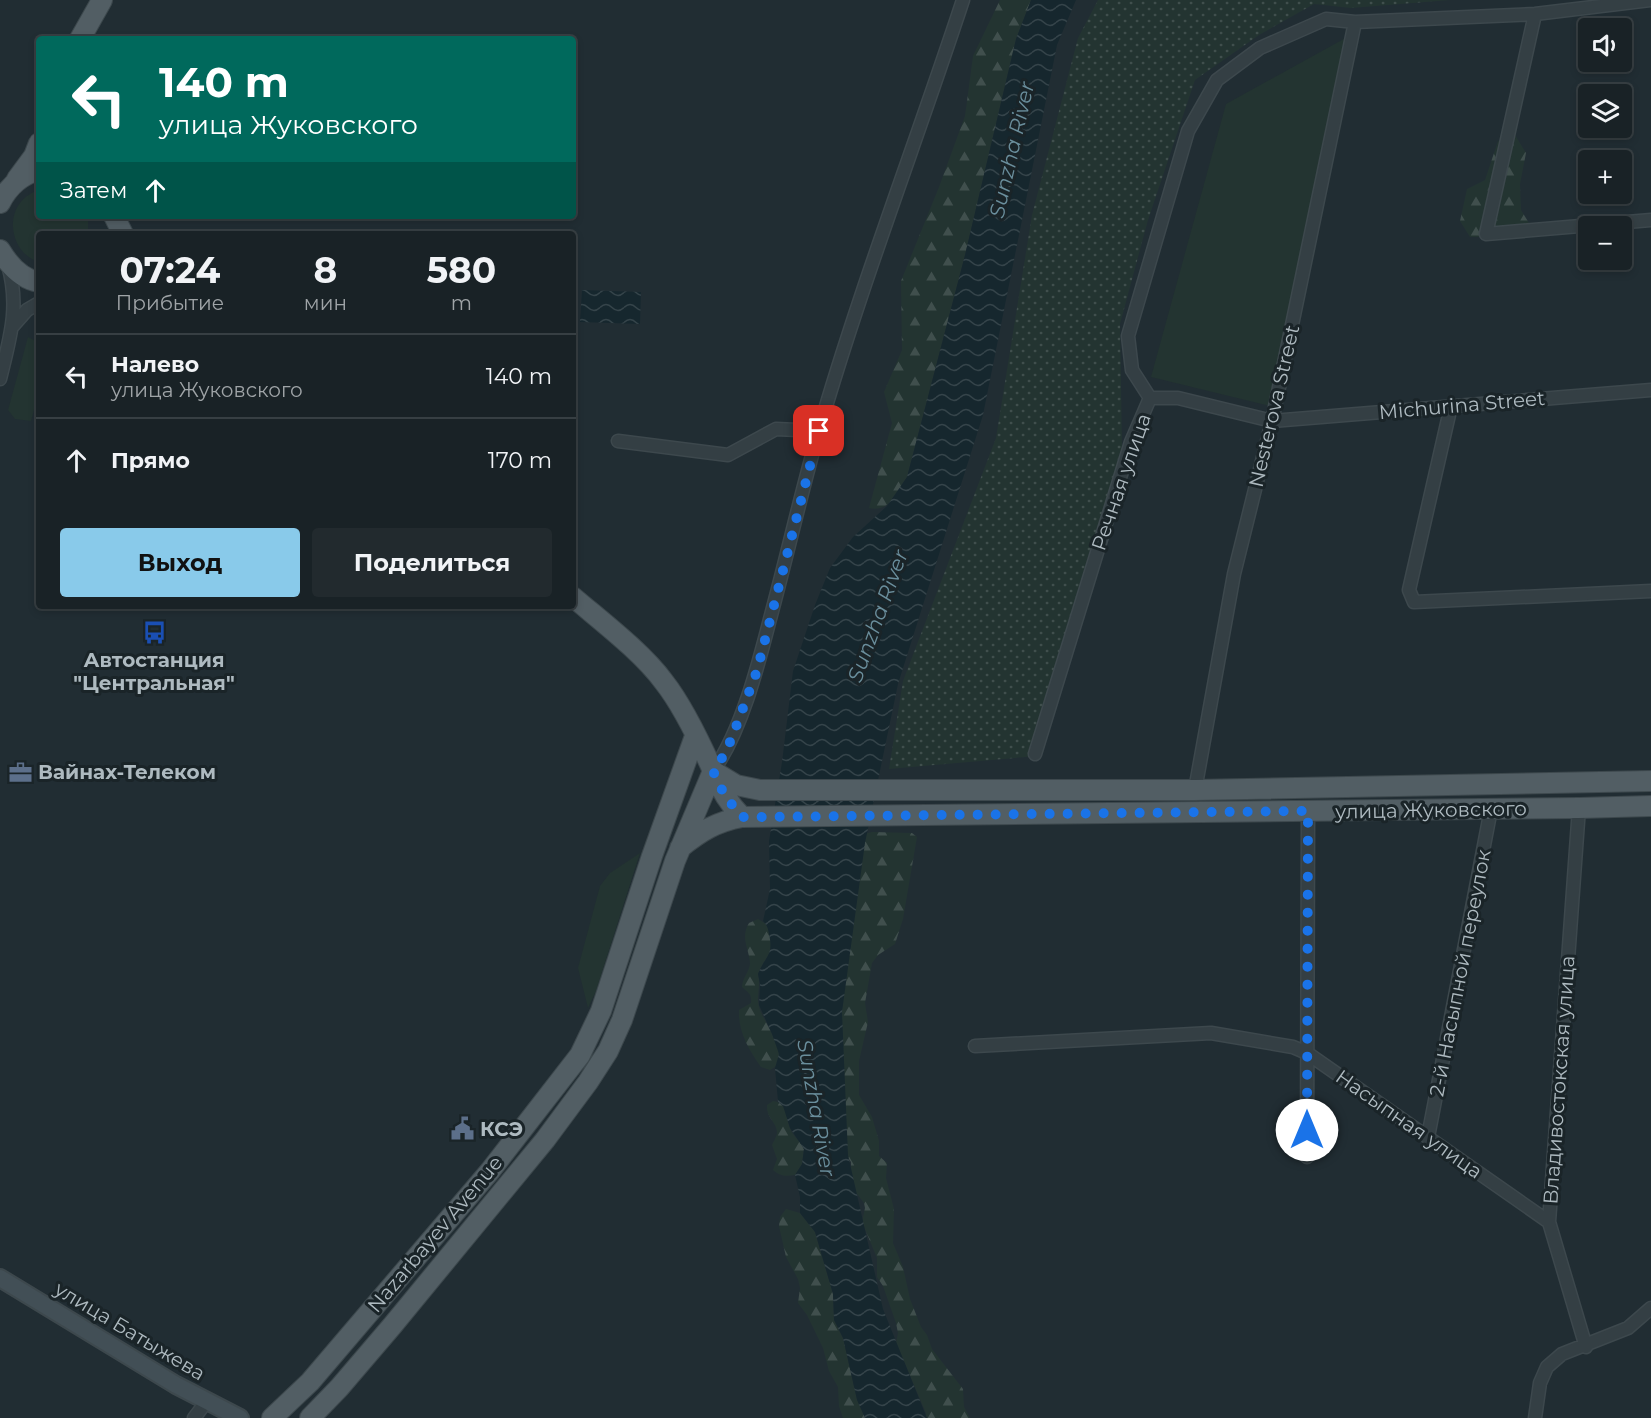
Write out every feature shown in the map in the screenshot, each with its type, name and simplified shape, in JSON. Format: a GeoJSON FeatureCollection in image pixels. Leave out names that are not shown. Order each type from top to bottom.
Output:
{"type":"FeatureCollection","features":[{"type":"Feature","properties":{"kind":"main road"},"geometry":{"type":"LineString","coordinates":[[82,36],[102,0]]}},
{"type":"Feature","properties":{"kind":"main road"},"geometry":{"type":"LineString","coordinates":[[0,203],[7,187],[36,151]]}},
{"type":"Feature","properties":{"kind":"main road"},"geometry":{"type":"LineString","coordinates":[[7,187],[36,171]]}},
{"type":"Feature","properties":{"kind":"main road"},"geometry":{"type":"LineString","coordinates":[[8,261],[36,280]]}},
{"type":"Feature","properties":{"kind":"main road"},"geometry":{"type":"LineString","coordinates":[[8,261],[36,289]]}},
{"type":"Feature","properties":{"kind":"main road"},"geometry":{"type":"LineString","coordinates":[[576,600],[613,631],[664,681],[725,796],[742,817]]}},
{"type":"Feature","properties":{"kind":"main road","name":"Nazarbayev Avenue"},"geometry":{"type":"LineString","coordinates":[[272,1418],[310,1382],[490,1171],[580,1055],[601,1011],[695,736]]}},
{"type":"Feature","properties":{"kind":"main road"},"geometry":{"type":"LineString","coordinates":[[713,771],[736,785],[760,790],[1195,790],[1651,781]]}},
{"type":"Feature","properties":{"kind":"main road"},"geometry":{"type":"LineString","coordinates":[[668,812],[713,771]]}},
{"type":"Feature","properties":{"kind":"main road","name":"Nazarbayev Avenue"},"geometry":{"type":"LineString","coordinates":[[310,1418],[392,1326],[545,1140],[608,1052],[622,1020],[680,848],[713,771]]}},
{"type":"Feature","properties":{"kind":"main road","name":"улица Жуковского"},"geometry":{"type":"LineString","coordinates":[[680,848],[706,828],[721,821],[742,817],[1651,806]]}},
{"type":"Feature","properties":{"kind":"street"},"geometry":{"type":"LineString","coordinates":[[713,771],[731,740],[757,671],[819,431],[858,308],[963,0]]}},
{"type":"Feature","properties":{"kind":"street"},"geometry":{"type":"LineString","coordinates":[[1355,22],[1535,14],[1651,0]]}},
{"type":"Feature","properties":{"kind":"street"},"geometry":{"type":"LineString","coordinates":[[1535,14],[1486,234],[1651,220]]}},
{"type":"Feature","properties":{"kind":"street","name":"Речная улица"},"geometry":{"type":"LineString","coordinates":[[1035,754],[1131,442],[1150,398],[1132,370],[1128,336],[1188,131],[1217,80],[1260,48],[1326,19],[1355,22]]}},
{"type":"Feature","properties":{"kind":"street","name":"Nesterova Street"},"geometry":{"type":"LineString","coordinates":[[1195,790],[1234,574],[1272,421],[1355,22]]}},
{"type":"Feature","properties":{"kind":"street"},"geometry":{"type":"LineString","coordinates":[[0,379],[12,327],[14,287],[8,261]]}},
{"type":"Feature","properties":{"kind":"street"},"geometry":{"type":"LineString","coordinates":[[12,327],[27,310],[36,305]]}},
{"type":"Feature","properties":{"kind":"street","name":"Michurina Street"},"geometry":{"type":"LineString","coordinates":[[1150,398],[1178,398],[1272,421],[1651,390]]}},
{"type":"Feature","properties":{"kind":"street"},"geometry":{"type":"LineString","coordinates":[[1451,406],[1409,590],[1414,602],[1651,591]]}},
{"type":"Feature","properties":{"kind":"street"},"geometry":{"type":"LineString","coordinates":[[618,441],[728,455],[776,429],[819,431]]}},
{"type":"Feature","properties":{"kind":"street","name":"Владивостокская улица"},"geometry":{"type":"LineString","coordinates":[[1579,808],[1549,1222],[1586,1347]]}},
{"type":"Feature","properties":{"kind":"street","name":"2-й Насыпной переулок"},"geometry":{"type":"LineString","coordinates":[[1428,1137],[1491,809]]}},
{"type":"Feature","properties":{"kind":"street"},"geometry":{"type":"LineString","coordinates":[[1307,1157],[1308,811]]}},
{"type":"Feature","properties":{"kind":"street","name":"Насыпная улица"},"geometry":{"type":"LineString","coordinates":[[975,1046],[1211,1033],[1293,1047],[1306,1053],[1549,1222]]}},
{"type":"Feature","properties":{"kind":"street","name":"улица Батыжева"},"geometry":{"type":"LineString","coordinates":[[0,1278],[166,1379],[240,1418]]}},
{"type":"Feature","properties":{"kind":"street"},"geometry":{"type":"LineString","coordinates":[[1535,1418],[1540,1383],[1547,1367],[1562,1354],[1586,1347],[1628,1329],[1651,1308]]}},
{"type":"Feature","properties":{"kind":"street"},"geometry":{"type":"LineString","coordinates":[[194,1418],[207,1401]]}},
{"type":"Feature","properties":{"kind":"green space"},"geometry":{"type":"Polygon","coordinates":[[[1000,0],[1031,0],[1016,39],[965,255],[907,477],[888,504],[876,509],[869,508],[892,423],[884,392],[902,350],[901,281],[965,116],[973,56],[1000,0]]]}},
{"type":"Feature","properties":{"kind":"green space"},"geometry":{"type":"Polygon","coordinates":[[[1098,0],[1450,0],[1351,8],[1314,4],[1259,35],[1195,80],[1148,220],[1120,324],[1122,446],[1037,756],[889,769],[903,681],[996,438],[1032,215],[1078,38],[1098,0]]]}},
{"type":"Feature","properties":{"kind":"green space"},"geometry":{"type":"Polygon","coordinates":[[[1351,35],[1270,406],[1151,377],[1226,104],[1351,35]]]}},
{"type":"Feature","properties":{"kind":"green space"},"geometry":{"type":"Polygon","coordinates":[[[1515,135],[1526,153],[1520,184],[1521,210],[1529,223],[1520,237],[1470,237],[1460,221],[1467,189],[1485,180],[1498,141],[1515,135]]]}},
{"type":"Feature","properties":{"kind":"green space"},"geometry":{"type":"Polygon","coordinates":[[[36,191],[36,219],[88,219],[88,231],[36,231],[36,260],[31,258],[18,246],[13,229],[16,211],[26,197],[36,191]]]}},
{"type":"Feature","properties":{"kind":"green space"},"geometry":{"type":"Polygon","coordinates":[[[28,337],[36,341],[36,402],[31,421],[15,419],[8,410],[28,337]]]}},
{"type":"Feature","properties":{"kind":"green space"},"geometry":{"type":"Polygon","coordinates":[[[872,832],[912,833],[917,837],[903,919],[895,944],[878,955],[872,963],[865,1003],[868,1022],[859,1061],[859,1095],[872,1117],[879,1141],[879,1156],[887,1163],[886,1178],[894,1209],[893,1243],[903,1267],[910,1299],[932,1349],[963,1389],[964,1407],[970,1418],[924,1418],[926,1413],[896,1343],[898,1333],[896,1323],[883,1286],[877,1277],[877,1258],[862,1222],[864,1203],[855,1191],[851,1177],[851,1162],[843,1151],[834,1038],[864,834],[872,832]]]}},
{"type":"Feature","properties":{"kind":"green space"},"geometry":{"type":"Polygon","coordinates":[[[640,853],[596,991],[588,1008],[578,968],[600,886],[610,873],[640,853]]]}},
{"type":"Feature","properties":{"kind":"green space"},"geometry":{"type":"Polygon","coordinates":[[[758,919],[766,924],[772,941],[770,951],[758,974],[759,1007],[775,1040],[779,1058],[777,1065],[770,1070],[761,1067],[752,1054],[742,1033],[739,1018],[739,1010],[751,1003],[750,995],[742,987],[750,963],[745,933],[749,923],[758,919]]]}},
{"type":"Feature","properties":{"kind":"green space"},"geometry":{"type":"Polygon","coordinates":[[[773,1101],[782,1105],[786,1111],[791,1131],[804,1149],[802,1164],[795,1175],[784,1176],[773,1170],[777,1159],[772,1145],[777,1132],[768,1113],[767,1105],[773,1101]]]}},
{"type":"Feature","properties":{"kind":"green space"},"geometry":{"type":"Polygon","coordinates":[[[786,1209],[800,1213],[815,1232],[833,1294],[834,1320],[843,1338],[857,1399],[865,1418],[843,1418],[839,1406],[838,1387],[829,1371],[823,1348],[807,1315],[798,1303],[800,1288],[798,1279],[786,1257],[779,1226],[780,1217],[786,1209]]]}},
{"type":"Feature","properties":{"kind":"water","name":"Sunzha River"},"geometry":{"type":"Polygon","coordinates":[[[1031,0],[1076,0],[1057,45],[983,415],[898,684],[865,843],[842,1012],[848,1155],[883,1309],[927,1418],[865,1418],[857,1400],[843,1338],[834,1320],[833,1294],[815,1232],[800,1213],[800,1197],[795,1175],[802,1164],[804,1149],[790,1128],[783,1106],[778,1102],[775,1068],[779,1054],[759,1005],[758,974],[768,956],[770,947],[768,930],[763,921],[770,889],[769,841],[782,762],[793,671],[830,568],[853,537],[887,506],[907,477],[965,255],[1016,39],[1031,0]]]}},
{"type":"Feature","properties":{"kind":"water"},"geometry":{"type":"Polygon","coordinates":[[[582,290],[641,292],[640,324],[580,322],[582,290]]]}},
{"type":"Feature","properties":{"kind":"place","name":"Автостанция \"Центральная\""},"geometry":{"type":"Point","coordinates":[154,632]}},
{"type":"Feature","properties":{"kind":"place","name":"Вайнах-Телеком"},"geometry":{"type":"Point","coordinates":[20,772]}},
{"type":"Feature","properties":{"kind":"place","name":"КСЭ"},"geometry":{"type":"Point","coordinates":[462,1129]}},
{"type":"Feature","properties":{"kind":"route"},"geometry":{"type":"LineString","coordinates":[[819,431],[757,671],[731,740],[713,771],[717,784],[725,796],[742,817],[1308,811],[1307,1130]]}}]}
